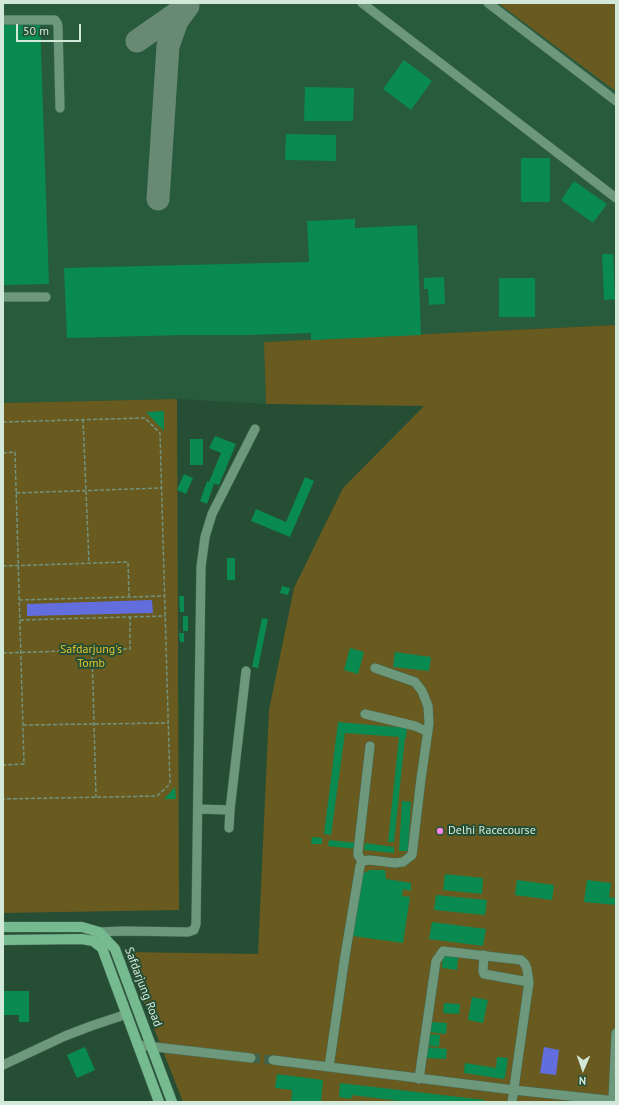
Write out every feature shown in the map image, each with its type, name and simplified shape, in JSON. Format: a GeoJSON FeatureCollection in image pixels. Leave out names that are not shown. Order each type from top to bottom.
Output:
{"type":"FeatureCollection","features":[{"type":"Feature","properties":{"kind":"main road"},"geometry":{"type":"LineString","coordinates":[[3,927],[82,926],[99,932]]}},
{"type":"Feature","properties":{"kind":"main road","name":"Safdarjung Road"},"geometry":{"type":"LineString","coordinates":[[99,932],[114,949],[172,1102]]}},
{"type":"Feature","properties":{"kind":"main road","name":"Safdarjung Road"},"geometry":{"type":"LineString","coordinates":[[3,940],[82,938],[93,942],[102,948],[159,1102]]}},
{"type":"Feature","properties":{"kind":"street"},"geometry":{"type":"LineString","coordinates":[[362,3],[616,198]]}},
{"type":"Feature","properties":{"kind":"street"},"geometry":{"type":"LineString","coordinates":[[488,3],[616,101]]}},
{"type":"Feature","properties":{"kind":"street"},"geometry":{"type":"LineString","coordinates":[[3,20],[55,20],[57,22],[60,108]]}},
{"type":"Feature","properties":{"kind":"street"},"geometry":{"type":"LineString","coordinates":[[3,297],[46,297]]}},
{"type":"Feature","properties":{"kind":"street"},"geometry":{"type":"LineString","coordinates":[[82,938],[99,932],[188,932],[194,930],[196,924],[201,567],[204,538],[212,514],[255,430]]}},
{"type":"Feature","properties":{"kind":"street"},"geometry":{"type":"LineString","coordinates":[[362,861],[370,860],[395,863],[403,862],[412,855],[429,723],[428,706],[422,691],[414,682],[375,668]]}},
{"type":"Feature","properties":{"kind":"street"},"geometry":{"type":"LineString","coordinates":[[228,828],[246,671]]}},
{"type":"Feature","properties":{"kind":"street"},"geometry":{"type":"LineString","coordinates":[[365,714],[415,726],[428,732]]}},
{"type":"Feature","properties":{"kind":"street"},"geometry":{"type":"LineString","coordinates":[[362,861],[358,855],[358,852],[370,746]]}},
{"type":"Feature","properties":{"kind":"street"},"geometry":{"type":"LineString","coordinates":[[198,809],[230,810]]}},
{"type":"Feature","properties":{"kind":"street"},"geometry":{"type":"LineString","coordinates":[[329,1067],[352,911],[362,861]]}},
{"type":"Feature","properties":{"kind":"street"},"geometry":{"type":"LineString","coordinates":[[419,1079],[436,961],[443,951],[521,960],[527,969],[529,982],[512,1102]]}},
{"type":"Feature","properties":{"kind":"street"},"geometry":{"type":"LineString","coordinates":[[484,955],[484,974],[529,982]]}},
{"type":"Feature","properties":{"kind":"street"},"geometry":{"type":"LineString","coordinates":[[3,1065],[65,1036],[126,1014]]}},
{"type":"Feature","properties":{"kind":"street"},"geometry":{"type":"LineString","coordinates":[[273,1060],[419,1079],[615,1100],[616,1033]]}},
{"type":"Feature","properties":{"kind":"street"},"geometry":{"type":"LineString","coordinates":[[138,1045],[251,1058]]}},
{"type":"Feature","properties":{"kind":"path"},"geometry":{"type":"LineString","coordinates":[[3,422],[145,418],[160,433],[170,784],[157,796],[3,799]]}},
{"type":"Feature","properties":{"kind":"path"},"geometry":{"type":"LineString","coordinates":[[83,419],[89,563]]}},
{"type":"Feature","properties":{"kind":"path"},"geometry":{"type":"LineString","coordinates":[[3,453],[15,452],[24,764],[3,765]]}},
{"type":"Feature","properties":{"kind":"path"},"geometry":{"type":"LineString","coordinates":[[16,493],[161,488]]}},
{"type":"Feature","properties":{"kind":"path"},"geometry":{"type":"LineString","coordinates":[[3,566],[128,562],[129,597]]}},
{"type":"Feature","properties":{"kind":"path"},"geometry":{"type":"LineString","coordinates":[[19,600],[164,596]]}},
{"type":"Feature","properties":{"kind":"path"},"geometry":{"type":"LineString","coordinates":[[20,620],[165,616]]}},
{"type":"Feature","properties":{"kind":"path"},"geometry":{"type":"LineString","coordinates":[[3,653],[130,649],[130,617]]}},
{"type":"Feature","properties":{"kind":"path"},"geometry":{"type":"LineString","coordinates":[[92,650],[96,797]]}},
{"type":"Feature","properties":{"kind":"path"},"geometry":{"type":"LineString","coordinates":[[23,725],[168,723]]}},
{"type":"Feature","properties":{"kind":"shaded area"},"geometry":{"type":"Polygon","coordinates":[[[3,3],[616,3],[616,325],[265,342],[266,404],[177,399],[3,403],[3,3]]]}},
{"type":"Feature","properties":{"kind":"shaded area"},"geometry":{"type":"Polygon","coordinates":[[[152,600],[153,613],[27,616],[27,604],[152,600]]]}},
{"type":"Feature","properties":{"kind":"shaded area"},"geometry":{"type":"Polygon","coordinates":[[[544,1047],[559,1050],[556,1075],[540,1073],[544,1047]]]}},
{"type":"Feature","properties":{"kind":"green space"},"geometry":{"type":"Polygon","coordinates":[[[498,3],[616,3],[616,91],[610,87],[498,3]]]}},
{"type":"Feature","properties":{"kind":"green space","name":"Delhi Racecourse"},"geometry":{"type":"Polygon","coordinates":[[[616,325],[616,1102],[183,1102],[124,952],[258,954],[269,710],[294,588],[343,488],[424,406],[266,404],[264,342],[616,325]]]}},
{"type":"Feature","properties":{"kind":"green space","name":"Safdarjung's Tomb"},"geometry":{"type":"Polygon","coordinates":[[[177,399],[179,910],[3,913],[3,403],[177,399]]]}},
{"type":"Feature","properties":{"kind":"building"},"geometry":{"type":"Polygon","coordinates":[[[40,20],[49,284],[3,285],[3,22],[40,20]]]}},
{"type":"Feature","properties":{"kind":"building"},"geometry":{"type":"Polygon","coordinates":[[[404,60],[432,81],[411,110],[383,89],[404,60]]]}},
{"type":"Feature","properties":{"kind":"building"},"geometry":{"type":"Polygon","coordinates":[[[305,87],[354,88],[353,121],[304,121],[305,87]]]}},
{"type":"Feature","properties":{"kind":"building"},"geometry":{"type":"Polygon","coordinates":[[[286,134],[336,135],[336,161],[285,160],[286,134]]]}},
{"type":"Feature","properties":{"kind":"building"},"geometry":{"type":"Polygon","coordinates":[[[521,158],[550,158],[550,202],[521,202],[521,158]]]}},
{"type":"Feature","properties":{"kind":"building"},"geometry":{"type":"Polygon","coordinates":[[[574,181],[607,204],[593,223],[561,200],[574,181]]]}},
{"type":"Feature","properties":{"kind":"building"},"geometry":{"type":"Polygon","coordinates":[[[355,219],[355,228],[417,225],[421,335],[311,340],[311,333],[67,338],[64,268],[309,262],[307,221],[355,219]]]}},
{"type":"Feature","properties":{"kind":"building"},"geometry":{"type":"Polygon","coordinates":[[[602,254],[613,254],[615,299],[604,300],[602,254]]]}},
{"type":"Feature","properties":{"kind":"building"},"geometry":{"type":"Polygon","coordinates":[[[444,277],[445,304],[429,305],[428,289],[424,289],[424,278],[444,277]]]}},
{"type":"Feature","properties":{"kind":"building"},"geometry":{"type":"Polygon","coordinates":[[[499,278],[535,278],[535,317],[499,317],[499,278]]]}},
{"type":"Feature","properties":{"kind":"building"},"geometry":{"type":"Polygon","coordinates":[[[164,411],[164,431],[146,412],[164,411]]]}},
{"type":"Feature","properties":{"kind":"building"},"geometry":{"type":"Polygon","coordinates":[[[215,436],[236,444],[219,485],[209,482],[221,453],[209,448],[215,436]]]}},
{"type":"Feature","properties":{"kind":"building"},"geometry":{"type":"Polygon","coordinates":[[[190,439],[203,439],[203,465],[190,465],[190,439]]]}},
{"type":"Feature","properties":{"kind":"building"},"geometry":{"type":"Polygon","coordinates":[[[184,474],[193,478],[186,494],[177,490],[184,474]]]}},
{"type":"Feature","properties":{"kind":"building"},"geometry":{"type":"Polygon","coordinates":[[[305,477],[314,481],[290,537],[251,521],[256,509],[286,522],[305,477]]]}},
{"type":"Feature","properties":{"kind":"building"},"geometry":{"type":"Polygon","coordinates":[[[207,481],[214,484],[207,504],[200,501],[207,481]]]}},
{"type":"Feature","properties":{"kind":"building"},"geometry":{"type":"Polygon","coordinates":[[[227,558],[235,558],[235,580],[227,580],[227,558]]]}},
{"type":"Feature","properties":{"kind":"building"},"geometry":{"type":"Polygon","coordinates":[[[282,586],[290,588],[288,595],[280,593],[282,586]]]}},
{"type":"Feature","properties":{"kind":"building"},"geometry":{"type":"Polygon","coordinates":[[[179,596],[184,596],[184,612],[180,612],[179,596]]]}},
{"type":"Feature","properties":{"kind":"building"},"geometry":{"type":"Polygon","coordinates":[[[183,616],[188,616],[188,631],[183,631],[183,616]]]}},
{"type":"Feature","properties":{"kind":"building"},"geometry":{"type":"Polygon","coordinates":[[[262,618],[268,619],[258,668],[252,667],[262,618]]]}},
{"type":"Feature","properties":{"kind":"building"},"geometry":{"type":"Polygon","coordinates":[[[179,633],[184,633],[184,642],[180,642],[179,633]]]}},
{"type":"Feature","properties":{"kind":"building"},"geometry":{"type":"Polygon","coordinates":[[[350,648],[364,652],[358,674],[344,670],[350,648]]]}},
{"type":"Feature","properties":{"kind":"building"},"geometry":{"type":"Polygon","coordinates":[[[395,652],[431,657],[429,671],[393,667],[395,652]]]}},
{"type":"Feature","properties":{"kind":"building"},"geometry":{"type":"Polygon","coordinates":[[[338,722],[407,728],[394,842],[388,842],[399,737],[345,733],[331,835],[324,834],[338,722]]]}},
{"type":"Feature","properties":{"kind":"building"},"geometry":{"type":"Polygon","coordinates":[[[175,787],[176,799],[164,799],[175,787]]]}},
{"type":"Feature","properties":{"kind":"building"},"geometry":{"type":"Polygon","coordinates":[[[402,801],[411,802],[408,851],[399,851],[402,801]]]}},
{"type":"Feature","properties":{"kind":"building"},"geometry":{"type":"Polygon","coordinates":[[[312,837],[322,838],[322,844],[311,844],[312,837]]]}},
{"type":"Feature","properties":{"kind":"building"},"geometry":{"type":"Polygon","coordinates":[[[329,840],[357,843],[357,849],[328,846],[329,840]]]}},
{"type":"Feature","properties":{"kind":"building"},"geometry":{"type":"Polygon","coordinates":[[[365,843],[394,847],[394,853],[364,850],[365,843]]]}},
{"type":"Feature","properties":{"kind":"building"},"geometry":{"type":"Polygon","coordinates":[[[370,870],[385,870],[386,879],[411,883],[411,891],[403,889],[402,896],[410,897],[403,943],[353,936],[360,875],[370,870]]]}},
{"type":"Feature","properties":{"kind":"building"},"geometry":{"type":"Polygon","coordinates":[[[445,874],[483,878],[482,894],[443,890],[445,874]]]}},
{"type":"Feature","properties":{"kind":"building"},"geometry":{"type":"Polygon","coordinates":[[[517,880],[554,885],[552,900],[515,895],[517,880]]]}},
{"type":"Feature","properties":{"kind":"building"},"geometry":{"type":"Polygon","coordinates":[[[587,880],[611,883],[609,897],[616,898],[616,905],[584,902],[587,880]]]}},
{"type":"Feature","properties":{"kind":"building"},"geometry":{"type":"Polygon","coordinates":[[[436,895],[487,900],[485,915],[434,910],[436,895]]]}},
{"type":"Feature","properties":{"kind":"building"},"geometry":{"type":"Polygon","coordinates":[[[432,922],[486,929],[483,946],[429,939],[432,922]]]}},
{"type":"Feature","properties":{"kind":"building"},"geometry":{"type":"Polygon","coordinates":[[[443,955],[458,957],[457,970],[442,968],[443,955]]]}},
{"type":"Feature","properties":{"kind":"building"},"geometry":{"type":"Polygon","coordinates":[[[3,991],[29,991],[29,1022],[19,1022],[19,1015],[3,1015],[3,991]]]}},
{"type":"Feature","properties":{"kind":"building"},"geometry":{"type":"Polygon","coordinates":[[[472,997],[488,1000],[483,1023],[468,1020],[472,997]]]}},
{"type":"Feature","properties":{"kind":"building"},"geometry":{"type":"Polygon","coordinates":[[[444,1003],[460,1004],[459,1014],[443,1013],[444,1003]]]}},
{"type":"Feature","properties":{"kind":"building"},"geometry":{"type":"Polygon","coordinates":[[[431,1022],[447,1023],[446,1034],[430,1032],[431,1022]]]}},
{"type":"Feature","properties":{"kind":"building"},"geometry":{"type":"Polygon","coordinates":[[[427,1034],[440,1035],[439,1047],[426,1045],[427,1034]]]}},
{"type":"Feature","properties":{"kind":"building"},"geometry":{"type":"Polygon","coordinates":[[[85,1047],[95,1070],[77,1078],[67,1055],[85,1047]]]}},
{"type":"Feature","properties":{"kind":"building"},"geometry":{"type":"Polygon","coordinates":[[[426,1047],[447,1049],[446,1059],[425,1058],[426,1047]]]}},
{"type":"Feature","properties":{"kind":"building"},"geometry":{"type":"Polygon","coordinates":[[[497,1057],[508,1058],[504,1079],[464,1073],[465,1063],[496,1068],[497,1057]]]}},
{"type":"Feature","properties":{"kind":"building"},"geometry":{"type":"Polygon","coordinates":[[[277,1074],[323,1080],[321,1102],[291,1102],[292,1090],[275,1088],[277,1074]]]}},
{"type":"Feature","properties":{"kind":"building"},"geometry":{"type":"Polygon","coordinates":[[[340,1083],[485,1100],[484,1102],[407,1102],[352,1095],[351,1099],[339,1097],[340,1083]]]}},
{"type":"Feature","properties":{"kind":"taxiway"},"geometry":{"type":"LineString","coordinates":[[158,199],[168,46],[177,21],[188,6]]}},
{"type":"Feature","properties":{"kind":"taxiway"},"geometry":{"type":"LineString","coordinates":[[137,41],[183,9]]}},
{"type":"Feature","properties":{"kind":"tunnel"},"geometry":{"type":"LineString","coordinates":[[251,1058],[273,1060]]}},
{"type":"Feature","properties":{"kind":"place","name":"Delhi Racecourse"},"geometry":{"type":"Point","coordinates":[440,831]}}]}
